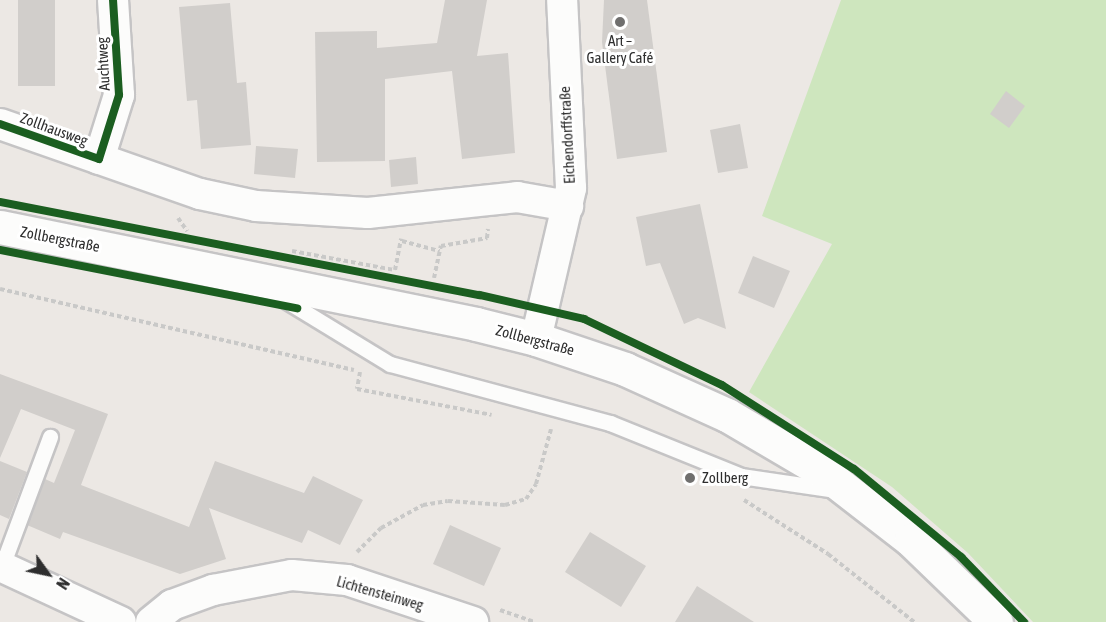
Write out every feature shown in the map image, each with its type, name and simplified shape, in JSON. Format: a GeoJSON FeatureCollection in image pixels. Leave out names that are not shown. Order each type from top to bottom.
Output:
{"type":"FeatureCollection","features":[{"type":"Feature","properties":{"kind":"main road","name":"Zollbergstraße"},"geometry":{"type":"LineString","coordinates":[[0,227],[247,276],[536,339],[625,369],[707,405],[795,453],[851,492],[911,540],[996,622]]}},
{"type":"Feature","properties":{"kind":"street","name":"Auchtweg"},"geometry":{"type":"LineString","coordinates":[[99,159],[119,96],[112,0]]}},
{"type":"Feature","properties":{"kind":"street","name":"Eichendorffstraße"},"geometry":{"type":"LineString","coordinates":[[536,339],[568,206],[572,170],[562,0]]}},
{"type":"Feature","properties":{"kind":"street","name":"Zollhausweg"},"geometry":{"type":"LineString","coordinates":[[0,124],[166,183],[256,206],[335,212],[406,211],[527,197],[568,206]]}},
{"type":"Feature","properties":{"kind":"street"},"geometry":{"type":"LineString","coordinates":[[1,566],[121,622]]}},
{"type":"Feature","properties":{"kind":"street","name":"Lichtensteinweg"},"geometry":{"type":"LineString","coordinates":[[151,622],[172,605],[213,590],[292,575],[347,580],[473,622]]}},
{"type":"Feature","properties":{"kind":"lane"},"geometry":{"type":"LineString","coordinates":[[247,276],[390,364],[610,423],[741,476],[851,492]]}},
{"type":"Feature","properties":{"kind":"lane"},"geometry":{"type":"LineString","coordinates":[[1,566],[50,437]]}},
{"type":"Feature","properties":{"kind":"path"},"geometry":{"type":"LineString","coordinates":[[166,183],[182,228],[197,233]]}},
{"type":"Feature","properties":{"kind":"path"},"geometry":{"type":"LineString","coordinates":[[434,278],[441,246],[487,238],[486,200]]}},
{"type":"Feature","properties":{"kind":"path"},"geometry":{"type":"LineString","coordinates":[[287,250],[395,270],[401,241],[440,251]]}},
{"type":"Feature","properties":{"kind":"path"},"geometry":{"type":"LineString","coordinates":[[0,289],[360,372],[357,389],[491,418],[493,410]]}},
{"type":"Feature","properties":{"kind":"path"},"geometry":{"type":"LineString","coordinates":[[365,543],[401,514],[423,505],[448,501],[505,505],[526,499],[536,484],[554,419]]}},
{"type":"Feature","properties":{"kind":"path"},"geometry":{"type":"LineString","coordinates":[[740,498],[828,554],[914,622]]}},
{"type":"Feature","properties":{"kind":"green space"},"geometry":{"type":"Polygon","coordinates":[[[841,0],[1106,0],[1106,622],[1033,622],[968,553],[892,487],[749,392],[832,244],[762,216],[841,0]]]}},
{"type":"Feature","properties":{"kind":"building"},"geometry":{"type":"Polygon","coordinates":[[[18,0],[55,0],[55,86],[18,86],[18,0]]]}},
{"type":"Feature","properties":{"kind":"building"},"geometry":{"type":"Polygon","coordinates":[[[445,0],[487,0],[477,56],[508,53],[515,153],[462,159],[452,71],[385,79],[385,161],[317,162],[315,32],[377,31],[377,48],[437,43],[445,0]]]}},
{"type":"Feature","properties":{"kind":"building"},"geometry":{"type":"Polygon","coordinates":[[[604,0],[647,0],[667,152],[617,159],[602,42],[604,0]]]}},
{"type":"Feature","properties":{"kind":"building"},"geometry":{"type":"Polygon","coordinates":[[[230,3],[237,83],[246,82],[251,145],[201,149],[197,100],[187,101],[179,7],[230,3]]]}},
{"type":"Feature","properties":{"kind":"building"},"geometry":{"type":"Polygon","coordinates":[[[1006,91],[1025,106],[1009,128],[990,114],[1006,91]]]}},
{"type":"Feature","properties":{"kind":"building"},"geometry":{"type":"Polygon","coordinates":[[[740,124],[748,168],[718,173],[710,130],[740,124]]]}},
{"type":"Feature","properties":{"kind":"building"},"geometry":{"type":"Polygon","coordinates":[[[256,146],[298,149],[295,178],[254,174],[256,146]]]}},
{"type":"Feature","properties":{"kind":"building"},"geometry":{"type":"Polygon","coordinates":[[[416,157],[418,184],[391,187],[389,160],[416,157]]]}},
{"type":"Feature","properties":{"kind":"building"},"geometry":{"type":"Polygon","coordinates":[[[700,204],[726,329],[698,318],[684,324],[660,263],[646,266],[636,217],[700,204]]]}},
{"type":"Feature","properties":{"kind":"building"},"geometry":{"type":"Polygon","coordinates":[[[753,256],[790,271],[774,308],[738,293],[753,256]]]}},
{"type":"Feature","properties":{"kind":"building"},"geometry":{"type":"Polygon","coordinates":[[[0,374],[108,414],[81,485],[189,527],[215,461],[304,493],[313,476],[363,500],[340,545],[308,530],[302,543],[209,508],[226,559],[180,574],[63,532],[60,539],[27,525],[45,479],[54,483],[75,430],[21,409],[0,458],[0,374]]]}},
{"type":"Feature","properties":{"kind":"building"},"geometry":{"type":"Polygon","coordinates":[[[0,461],[27,472],[9,519],[0,515],[0,461]]]}},
{"type":"Feature","properties":{"kind":"building"},"geometry":{"type":"Polygon","coordinates":[[[450,525],[501,548],[484,586],[433,564],[450,525]]]}},
{"type":"Feature","properties":{"kind":"building"},"geometry":{"type":"Polygon","coordinates":[[[590,532],[646,566],[621,607],[565,572],[590,532]]]}},
{"type":"Feature","properties":{"kind":"building"},"geometry":{"type":"Polygon","coordinates":[[[697,586],[754,622],[675,622],[697,586]]]}},
{"type":"Feature","properties":{"kind":"cycle path"},"geometry":{"type":"LineString","coordinates":[[0,124],[99,159],[119,95],[113,0]]}},
{"type":"Feature","properties":{"kind":"cycle path"},"geometry":{"type":"LineString","coordinates":[[0,202],[480,295],[584,319],[722,385],[854,469],[961,557],[1024,622]]}},
{"type":"Feature","properties":{"kind":"cycle path"},"geometry":{"type":"LineString","coordinates":[[0,250],[297,308]]}},
{"type":"Feature","properties":{"kind":"place","name":"Art – Gallery Café"},"geometry":{"type":"Point","coordinates":[620,22]}},
{"type":"Feature","properties":{"kind":"place","name":"Zollberg"},"geometry":{"type":"Point","coordinates":[690,478]}}]}
